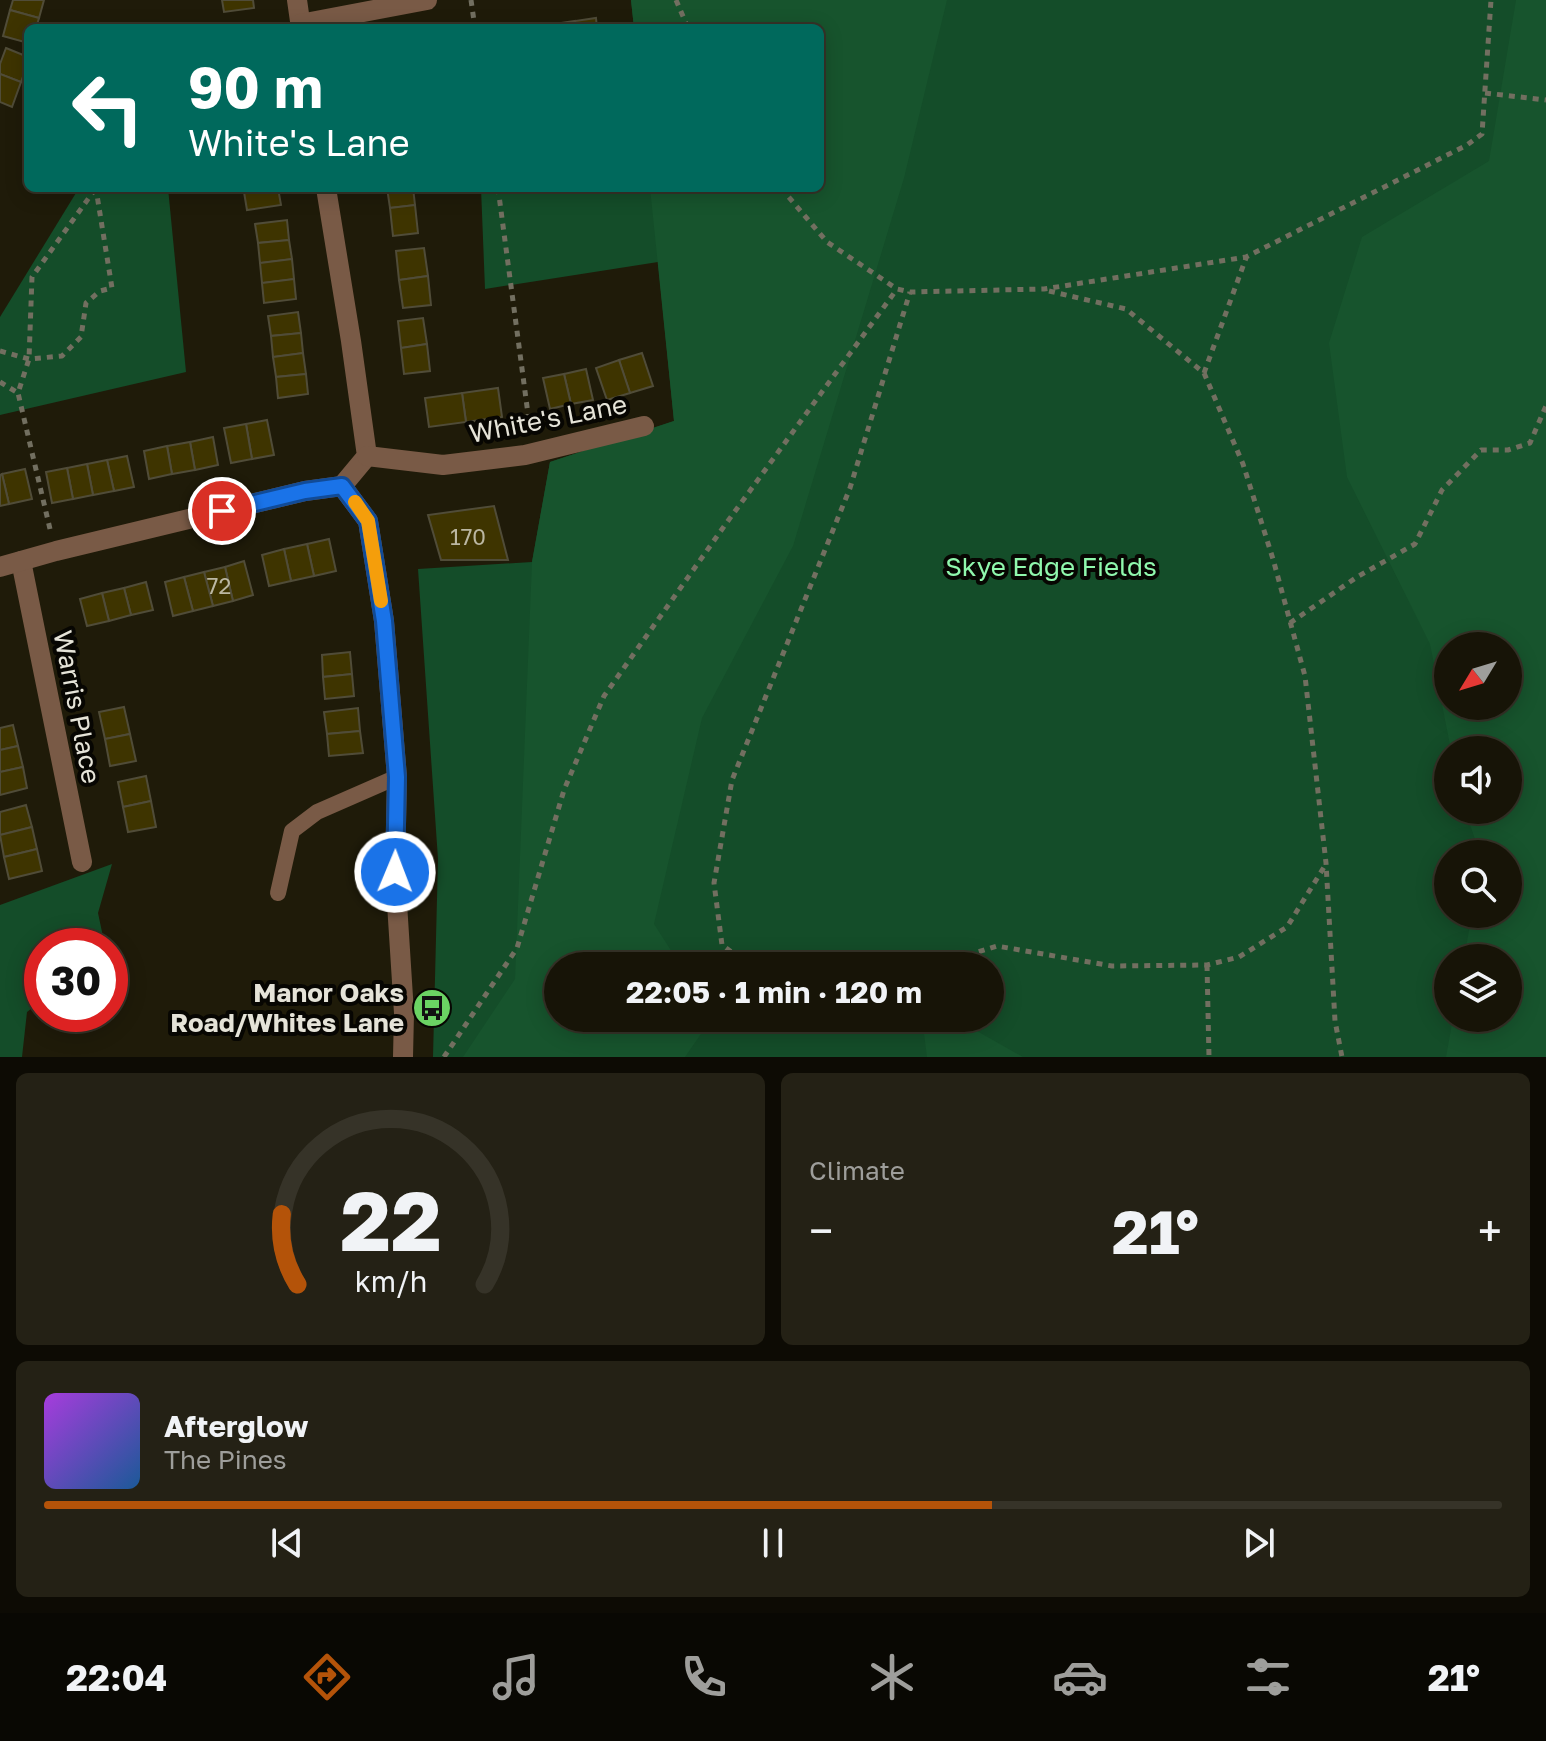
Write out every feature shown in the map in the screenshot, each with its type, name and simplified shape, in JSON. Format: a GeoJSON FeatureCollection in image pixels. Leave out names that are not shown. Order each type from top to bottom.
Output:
{"type":"FeatureCollection","features":[{"type":"Feature","properties":{"kind":"street"},"geometry":{"type":"LineString","coordinates":[[297,0],[300,24]]}},
{"type":"Feature","properties":{"kind":"street"},"geometry":{"type":"LineString","coordinates":[[310,24],[427,0]]}},
{"type":"Feature","properties":{"kind":"street"},"geometry":{"type":"LineString","coordinates":[[0,567],[305,491],[342,486],[367,456],[327,192]]}},
{"type":"Feature","properties":{"kind":"street","name":"White's Lane"},"geometry":{"type":"LineString","coordinates":[[367,456],[443,465],[533,453],[644,426]]}},
{"type":"Feature","properties":{"kind":"street"},"geometry":{"type":"LineString","coordinates":[[342,486],[368,521],[384,621],[397,777],[395,872],[404,1013],[403,1057]]}},
{"type":"Feature","properties":{"kind":"street","name":"Warris Place"},"geometry":{"type":"LineString","coordinates":[[21,561],[82,862]]}},
{"type":"Feature","properties":{"kind":"lane"},"geometry":{"type":"LineString","coordinates":[[278,893],[292,831],[317,812],[397,777]]}},
{"type":"Feature","properties":{"kind":"path"},"geometry":{"type":"LineString","coordinates":[[471,0],[474,24]]}},
{"type":"Feature","properties":{"kind":"path"},"geometry":{"type":"LineString","coordinates":[[676,0],[686,24]]}},
{"type":"Feature","properties":{"kind":"path"},"geometry":{"type":"LineString","coordinates":[[784,192],[827,242],[897,289],[910,292],[1044,289],[1246,257],[1467,145],[1482,134],[1491,0]]}},
{"type":"Feature","properties":{"kind":"path"},"geometry":{"type":"LineString","coordinates":[[1485,93],[1546,100]]}},
{"type":"Feature","properties":{"kind":"path"},"geometry":{"type":"LineString","coordinates":[[56,551],[18,393],[29,359],[32,277],[93,192]]}},
{"type":"Feature","properties":{"kind":"path"},"geometry":{"type":"LineString","coordinates":[[0,351],[29,359],[62,356],[81,337],[86,303],[100,291],[112,288],[97,192]]}},
{"type":"Feature","properties":{"kind":"path"},"geometry":{"type":"LineString","coordinates":[[499,192],[533,453]]}},
{"type":"Feature","properties":{"kind":"path"},"geometry":{"type":"LineString","coordinates":[[1204,373],[1246,257]]}},
{"type":"Feature","properties":{"kind":"path"},"geometry":{"type":"LineString","coordinates":[[444,1057],[517,948],[564,790],[604,696],[897,289]]}},
{"type":"Feature","properties":{"kind":"path"},"geometry":{"type":"LineString","coordinates":[[1044,289],[1126,309],[1204,373],[1243,464],[1305,676],[1326,863],[1335,1021],[1342,1057]]}},
{"type":"Feature","properties":{"kind":"path"},"geometry":{"type":"LineString","coordinates":[[731,952],[722,945],[714,883],[732,780],[850,488],[910,292]]}},
{"type":"Feature","properties":{"kind":"path"},"geometry":{"type":"LineString","coordinates":[[0,382],[18,393]]}},
{"type":"Feature","properties":{"kind":"path"},"geometry":{"type":"LineString","coordinates":[[1290,623],[1357,577],[1415,544],[1442,490],[1481,450],[1508,450],[1530,443],[1546,406]]}},
{"type":"Feature","properties":{"kind":"path"},"geometry":{"type":"LineString","coordinates":[[978,952],[997,946],[1112,966],[1207,965],[1239,957],[1287,927],[1326,863]]}},
{"type":"Feature","properties":{"kind":"path"},"geometry":{"type":"LineString","coordinates":[[1207,965],[1209,1057]]}},
{"type":"Feature","properties":{"kind":"green space","name":"Skye Edge Fields"},"geometry":{"type":"Polygon","coordinates":[[[631,0],[1546,0],[1546,1057],[433,1057],[438,859],[418,569],[532,562],[550,462],[674,421],[658,262],[485,289],[481,192],[824,192],[824,24],[634,24],[631,0]]]}},
{"type":"Feature","properties":{"kind":"green space"},"geometry":{"type":"Polygon","coordinates":[[[631,0],[947,0],[904,178],[793,546],[702,718],[654,924],[672,952],[544,952],[544,1032],[702,1032],[685,1057],[463,1057],[515,979],[532,562],[550,462],[674,421],[650,192],[824,192],[824,24],[634,24],[631,0]]]}},
{"type":"Feature","properties":{"kind":"green space"},"geometry":{"type":"Polygon","coordinates":[[[1516,0],[1546,0],[1546,1057],[1446,1057],[1450,1032],[1522,1032],[1522,944],[1467,944],[1469,928],[1522,928],[1522,840],[1475,840],[1470,824],[1522,824],[1522,736],[1448,736],[1445,720],[1522,720],[1522,632],[1434,632],[1434,664],[1430,644],[1347,477],[1329,343],[1362,237],[1489,161],[1516,0]]]}},
{"type":"Feature","properties":{"kind":"green space"},"geometry":{"type":"Polygon","coordinates":[[[77,192],[168,192],[186,372],[0,415],[0,317],[77,192]]]}},
{"type":"Feature","properties":{"kind":"green space"},"geometry":{"type":"Polygon","coordinates":[[[112,864],[98,913],[101,928],[24,928],[22,1057],[0,1057],[0,905],[112,864]]]}},
{"type":"Feature","properties":{"kind":"green space"},"geometry":{"type":"Polygon","coordinates":[[[924,1032],[979,1032],[1023,1057],[927,1057],[924,1032]]]}},
{"type":"Feature","properties":{"kind":"building"},"geometry":{"type":"Polygon","coordinates":[[[13,0],[44,0],[39,18],[10,10],[13,0]]]}},
{"type":"Feature","properties":{"kind":"building"},"geometry":{"type":"Polygon","coordinates":[[[222,0],[253,0],[254,8],[224,12],[222,0]]]}},
{"type":"Feature","properties":{"kind":"building"},"geometry":{"type":"Polygon","coordinates":[[[10,10],[39,18],[37,24],[24,24],[24,42],[3,36],[10,10]]]}},
{"type":"Feature","properties":{"kind":"building"},"geometry":{"type":"Polygon","coordinates":[[[596,18],[597,24],[575,24],[575,21],[596,18]]]}},
{"type":"Feature","properties":{"kind":"building"},"geometry":{"type":"Polygon","coordinates":[[[6,48],[24,55],[21,82],[0,74],[6,48]]]}},
{"type":"Feature","properties":{"kind":"building"},"geometry":{"type":"Polygon","coordinates":[[[0,74],[21,82],[12,107],[0,102],[0,74]]]}},
{"type":"Feature","properties":{"kind":"building"},"geometry":{"type":"Polygon","coordinates":[[[244,192],[279,192],[281,205],[247,210],[244,192]]]}},
{"type":"Feature","properties":{"kind":"building"},"geometry":{"type":"Polygon","coordinates":[[[388,192],[413,192],[415,205],[390,208],[388,192]]]}},
{"type":"Feature","properties":{"kind":"building"},"geometry":{"type":"Polygon","coordinates":[[[415,205],[418,233],[393,236],[390,208],[415,205]]]}},
{"type":"Feature","properties":{"kind":"building"},"geometry":{"type":"Polygon","coordinates":[[[287,220],[289,240],[258,243],[255,224],[287,220]]]}},
{"type":"Feature","properties":{"kind":"building"},"geometry":{"type":"Polygon","coordinates":[[[289,240],[292,259],[260,263],[258,243],[289,240]]]}},
{"type":"Feature","properties":{"kind":"building"},"geometry":{"type":"Polygon","coordinates":[[[424,248],[428,276],[399,280],[396,251],[424,248]]]}},
{"type":"Feature","properties":{"kind":"building"},"geometry":{"type":"Polygon","coordinates":[[[292,259],[294,279],[262,283],[260,263],[292,259]]]}},
{"type":"Feature","properties":{"kind":"building"},"geometry":{"type":"Polygon","coordinates":[[[428,276],[431,305],[403,308],[399,280],[428,276]]]}},
{"type":"Feature","properties":{"kind":"building"},"geometry":{"type":"Polygon","coordinates":[[[294,279],[296,299],[264,303],[262,283],[294,279]]]}},
{"type":"Feature","properties":{"kind":"building"},"geometry":{"type":"Polygon","coordinates":[[[298,312],[301,333],[271,336],[268,316],[298,312]]]}},
{"type":"Feature","properties":{"kind":"building"},"geometry":{"type":"Polygon","coordinates":[[[423,318],[427,344],[401,348],[398,321],[423,318]]]}},
{"type":"Feature","properties":{"kind":"building"},"geometry":{"type":"Polygon","coordinates":[[[301,333],[303,353],[273,357],[271,336],[301,333]]]}},
{"type":"Feature","properties":{"kind":"building"},"geometry":{"type":"Polygon","coordinates":[[[427,344],[430,371],[404,374],[401,348],[427,344]]]}},
{"type":"Feature","properties":{"kind":"building"},"geometry":{"type":"Polygon","coordinates":[[[303,353],[306,374],[276,377],[273,357],[303,353]]]}},
{"type":"Feature","properties":{"kind":"building"},"geometry":{"type":"Polygon","coordinates":[[[642,353],[653,386],[630,393],[619,360],[642,353]]]}},
{"type":"Feature","properties":{"kind":"building"},"geometry":{"type":"Polygon","coordinates":[[[619,360],[630,393],[607,400],[596,368],[619,360]]]}},
{"type":"Feature","properties":{"kind":"building"},"geometry":{"type":"Polygon","coordinates":[[[586,369],[593,400],[571,404],[564,374],[586,369]]]}},
{"type":"Feature","properties":{"kind":"building"},"geometry":{"type":"Polygon","coordinates":[[[306,374],[308,394],[278,398],[276,377],[306,374]]]}},
{"type":"Feature","properties":{"kind":"building"},"geometry":{"type":"Polygon","coordinates":[[[564,374],[571,404],[550,409],[543,378],[564,374]]]}},
{"type":"Feature","properties":{"kind":"building"},"geometry":{"type":"Polygon","coordinates":[[[498,388],[502,417],[466,422],[462,393],[498,388]]]}},
{"type":"Feature","properties":{"kind":"building"},"geometry":{"type":"Polygon","coordinates":[[[462,393],[466,422],[429,427],[425,398],[462,393]]]}},
{"type":"Feature","properties":{"kind":"building"},"geometry":{"type":"Polygon","coordinates":[[[267,420],[274,455],[252,459],[246,424],[267,420]]]}},
{"type":"Feature","properties":{"kind":"building"},"geometry":{"type":"Polygon","coordinates":[[[246,424],[252,459],[231,463],[224,428],[246,424]]]}},
{"type":"Feature","properties":{"kind":"building"},"geometry":{"type":"Polygon","coordinates":[[[213,437],[218,465],[195,470],[190,442],[213,437]]]}},
{"type":"Feature","properties":{"kind":"building"},"geometry":{"type":"Polygon","coordinates":[[[190,442],[195,470],[172,474],[167,446],[190,442]]]}},
{"type":"Feature","properties":{"kind":"building"},"geometry":{"type":"Polygon","coordinates":[[[167,446],[172,474],[149,479],[144,451],[167,446]]]}},
{"type":"Feature","properties":{"kind":"building"},"geometry":{"type":"Polygon","coordinates":[[[127,456],[134,487],[114,491],[107,460],[127,456]]]}},
{"type":"Feature","properties":{"kind":"building"},"geometry":{"type":"Polygon","coordinates":[[[107,460],[114,491],[93,495],[87,464],[107,460]]]}},
{"type":"Feature","properties":{"kind":"building"},"geometry":{"type":"Polygon","coordinates":[[[87,464],[93,495],[73,499],[67,468],[87,464]]]}},
{"type":"Feature","properties":{"kind":"building"},"geometry":{"type":"Polygon","coordinates":[[[67,468],[73,499],[52,503],[46,472],[67,468]]]}},
{"type":"Feature","properties":{"kind":"building"},"geometry":{"type":"Polygon","coordinates":[[[25,469],[32,499],[9,504],[2,474],[25,469]]]}},
{"type":"Feature","properties":{"kind":"building"},"geometry":{"type":"Polygon","coordinates":[[[0,475],[9,504],[0,506],[0,475]]]}},
{"type":"Feature","properties":{"kind":"building"},"geometry":{"type":"Polygon","coordinates":[[[494,506],[508,560],[441,560],[428,515],[494,506]]]}},
{"type":"Feature","properties":{"kind":"building"},"geometry":{"type":"Polygon","coordinates":[[[329,539],[336,571],[314,576],[307,544],[329,539]]]}},
{"type":"Feature","properties":{"kind":"building"},"geometry":{"type":"Polygon","coordinates":[[[307,544],[314,576],[291,581],[284,549],[307,544]]]}},
{"type":"Feature","properties":{"kind":"building"},"geometry":{"type":"Polygon","coordinates":[[[284,549],[291,581],[269,586],[262,555],[284,549]]]}},
{"type":"Feature","properties":{"kind":"building"},"geometry":{"type":"Polygon","coordinates":[[[244,561],[253,595],[233,601],[225,567],[244,561]]]}},
{"type":"Feature","properties":{"kind":"building"},"geometry":{"type":"Polygon","coordinates":[[[225,567],[233,601],[213,606],[204,572],[225,567]]]}},
{"type":"Feature","properties":{"kind":"building"},"geometry":{"type":"Polygon","coordinates":[[[204,572],[213,606],[193,611],[184,577],[204,572]]]}},
{"type":"Feature","properties":{"kind":"building"},"geometry":{"type":"Polygon","coordinates":[[[184,577],[193,611],[173,616],[165,582],[184,577]]]}},
{"type":"Feature","properties":{"kind":"building"},"geometry":{"type":"Polygon","coordinates":[[[146,582],[153,610],[131,615],[124,588],[146,582]]]}},
{"type":"Feature","properties":{"kind":"building"},"geometry":{"type":"Polygon","coordinates":[[[124,588],[131,615],[109,621],[102,593],[124,588]]]}},
{"type":"Feature","properties":{"kind":"building"},"geometry":{"type":"Polygon","coordinates":[[[102,593],[109,621],[87,626],[80,599],[102,593]]]}},
{"type":"Feature","properties":{"kind":"building"},"geometry":{"type":"Polygon","coordinates":[[[350,652],[352,674],[323,677],[322,655],[350,652]]]}},
{"type":"Feature","properties":{"kind":"building"},"geometry":{"type":"Polygon","coordinates":[[[352,674],[354,696],[325,699],[323,677],[352,674]]]}},
{"type":"Feature","properties":{"kind":"building"},"geometry":{"type":"Polygon","coordinates":[[[124,707],[130,734],[105,739],[99,712],[124,707]]]}},
{"type":"Feature","properties":{"kind":"building"},"geometry":{"type":"Polygon","coordinates":[[[358,708],[360,731],[327,734],[324,712],[358,708]]]}},
{"type":"Feature","properties":{"kind":"building"},"geometry":{"type":"Polygon","coordinates":[[[13,725],[18,746],[0,750],[0,728],[13,725]]]}},
{"type":"Feature","properties":{"kind":"building"},"geometry":{"type":"Polygon","coordinates":[[[360,731],[363,753],[329,756],[327,734],[360,731]]]}},
{"type":"Feature","properties":{"kind":"building"},"geometry":{"type":"Polygon","coordinates":[[[130,734],[136,761],[110,766],[105,739],[130,734]]]}},
{"type":"Feature","properties":{"kind":"building"},"geometry":{"type":"Polygon","coordinates":[[[18,746],[23,767],[0,772],[0,750],[18,746]]]}},
{"type":"Feature","properties":{"kind":"building"},"geometry":{"type":"Polygon","coordinates":[[[23,767],[27,788],[0,795],[0,772],[23,767]]]}},
{"type":"Feature","properties":{"kind":"building"},"geometry":{"type":"Polygon","coordinates":[[[146,776],[151,801],[123,807],[118,782],[146,776]]]}},
{"type":"Feature","properties":{"kind":"building"},"geometry":{"type":"Polygon","coordinates":[[[151,801],[156,827],[128,832],[123,807],[151,801]]]}},
{"type":"Feature","properties":{"kind":"building"},"geometry":{"type":"Polygon","coordinates":[[[26,805],[32,827],[0,835],[0,812],[26,805]]]}},
{"type":"Feature","properties":{"kind":"building"},"geometry":{"type":"Polygon","coordinates":[[[32,827],[37,849],[4,857],[0,835],[32,827]]]}},
{"type":"Feature","properties":{"kind":"building"},"geometry":{"type":"Polygon","coordinates":[[[37,849],[42,871],[9,879],[4,857],[37,849]]]}},
{"type":"Feature","properties":{"kind":"slow traffic"},"geometry":{"type":"LineString","coordinates":[[355,502],[368,521],[381,601]]}},
{"type":"Feature","properties":{"kind":"place","name":"Manor Oaks Road/Whites Lane"},"geometry":{"type":"Point","coordinates":[432,1008]}},
{"type":"Feature","properties":{"kind":"route"},"geometry":{"type":"LineString","coordinates":[[222,511],[305,491],[342,486],[368,521],[384,621],[397,777],[395,872]]}}]}
